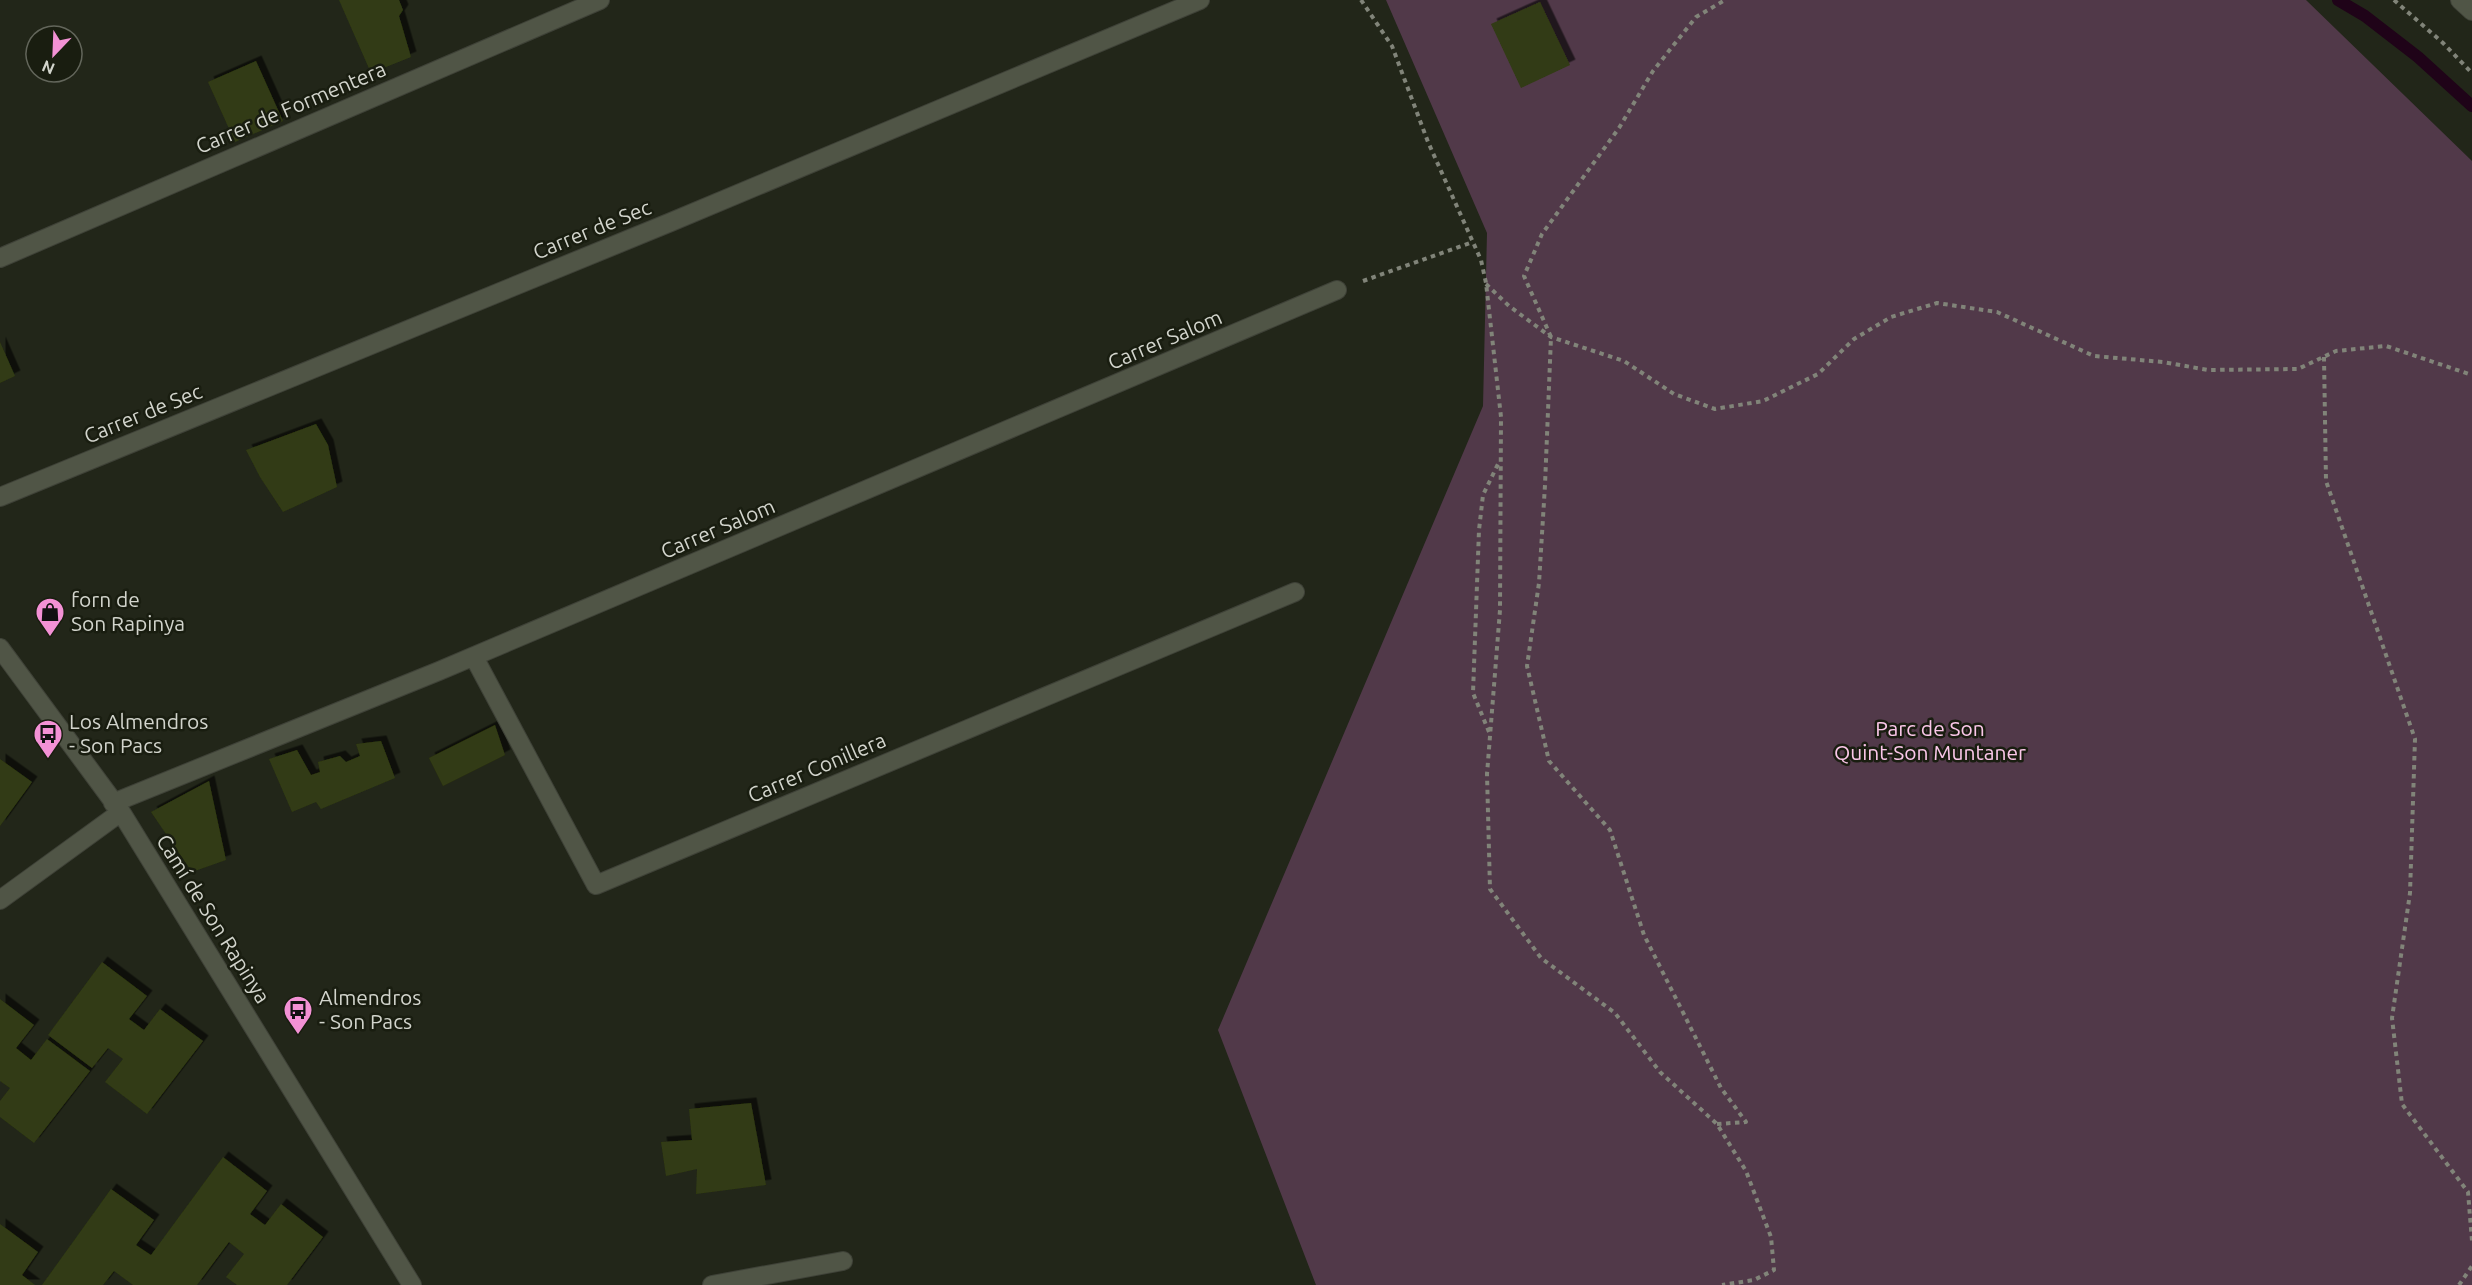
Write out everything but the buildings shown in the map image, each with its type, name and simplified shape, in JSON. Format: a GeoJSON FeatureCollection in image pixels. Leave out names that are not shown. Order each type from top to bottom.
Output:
{"type":"FeatureCollection","features":[{"type":"Feature","properties":{"kind":"street","name":"Carrer de Formentera"},"geometry":{"type":"LineString","coordinates":[[0,258],[600,0]]}},
{"type":"Feature","properties":{"kind":"street","name":"Carrer de Sec"},"geometry":{"type":"LineString","coordinates":[[0,497],[671,222],[1200,0]]}},
{"type":"Feature","properties":{"kind":"street"},"geometry":{"type":"LineString","coordinates":[[2460,0],[2472,11]]}},
{"type":"Feature","properties":{"kind":"street","name":"Carrer Salom"},"geometry":{"type":"LineString","coordinates":[[0,900],[117,807],[1337,290]]}},
{"type":"Feature","properties":{"kind":"street","name":"Carrer Conillera"},"geometry":{"type":"LineString","coordinates":[[474,657],[596,885],[1295,592]]}},
{"type":"Feature","properties":{"kind":"street","name":"Camí de Son Rapinya"},"geometry":{"type":"LineString","coordinates":[[0,648],[117,807],[412,1285]]}},
{"type":"Feature","properties":{"kind":"street"},"geometry":{"type":"LineString","coordinates":[[712,1285],[843,1261]]}},
{"type":"Feature","properties":{"kind":"path"},"geometry":{"type":"LineString","coordinates":[[1361,0],[1392,46],[1428,142],[1481,260],[1486,283],[1501,417],[1500,610],[1487,774],[1490,889],[1541,957],[1615,1013],[1660,1072],[1717,1124],[1746,1171],[1771,1236],[1774,1270],[1754,1280],[1722,1285]]}},
{"type":"Feature","properties":{"kind":"path"},"geometry":{"type":"LineString","coordinates":[[1717,1124],[1746,1122],[1721,1088],[1644,935],[1610,830],[1549,760],[1527,666],[1539,583],[1551,338],[1524,276],[1542,234],[1619,128],[1653,71],[1696,17],[1725,0]]}},
{"type":"Feature","properties":{"kind":"path"},"geometry":{"type":"LineString","coordinates":[[2394,0],[2443,43],[2472,73]]}},
{"type":"Feature","properties":{"kind":"path"},"geometry":{"type":"LineString","coordinates":[[1337,290],[1473,242]]}},
{"type":"Feature","properties":{"kind":"path"},"geometry":{"type":"LineString","coordinates":[[1486,283],[1509,306],[1551,338],[1624,361],[1674,394],[1715,409],[1763,401],[1818,374],[1854,339],[1891,316],[1937,303],[1997,312],[2094,356],[2163,362],[2208,370],[2298,369],[2336,351],[2386,346],[2472,375]]}},
{"type":"Feature","properties":{"kind":"path"},"geometry":{"type":"LineString","coordinates":[[2324,357],[2326,481],[2415,738],[2410,893],[2392,1018],[2402,1104],[2468,1192],[2472,1241]]}},
{"type":"Feature","properties":{"kind":"path"},"geometry":{"type":"LineString","coordinates":[[1490,733],[1473,693],[1479,530],[1483,495],[1501,458]]}},
{"type":"Feature","properties":{"kind":"path"},"geometry":{"type":"LineString","coordinates":[[2459,1285],[2472,1266]]}},
{"type":"Feature","properties":{"kind":"path"},"geometry":{"type":"LineString","coordinates":[[1754,1280],[1760,1285]]}},
{"type":"Feature","properties":{"kind":"green space","name":"Parc de Son Quint-Son Muntaner"},"geometry":{"type":"Polygon","coordinates":[[[1386,0],[2306,0],[2472,161],[2472,1285],[1316,1285],[1218,1030],[1483,406],[1487,233],[1386,0]]]}},
{"type":"Feature","properties":{"kind":"waterway"},"geometry":{"type":"LineString","coordinates":[[2338,0],[2365,16],[2418,57],[2472,106]]}},
{"type":"Feature","properties":{"kind":"place","name":"forn de Son Rapinya"},"geometry":{"type":"Point","coordinates":[50,638]}},
{"type":"Feature","properties":{"kind":"place","name":"Los Almendros - Son Pacs"},"geometry":{"type":"Point","coordinates":[48,760]}},
{"type":"Feature","properties":{"kind":"place","name":"Almendros - Son Pacs"},"geometry":{"type":"Point","coordinates":[298,1036]}}]}
